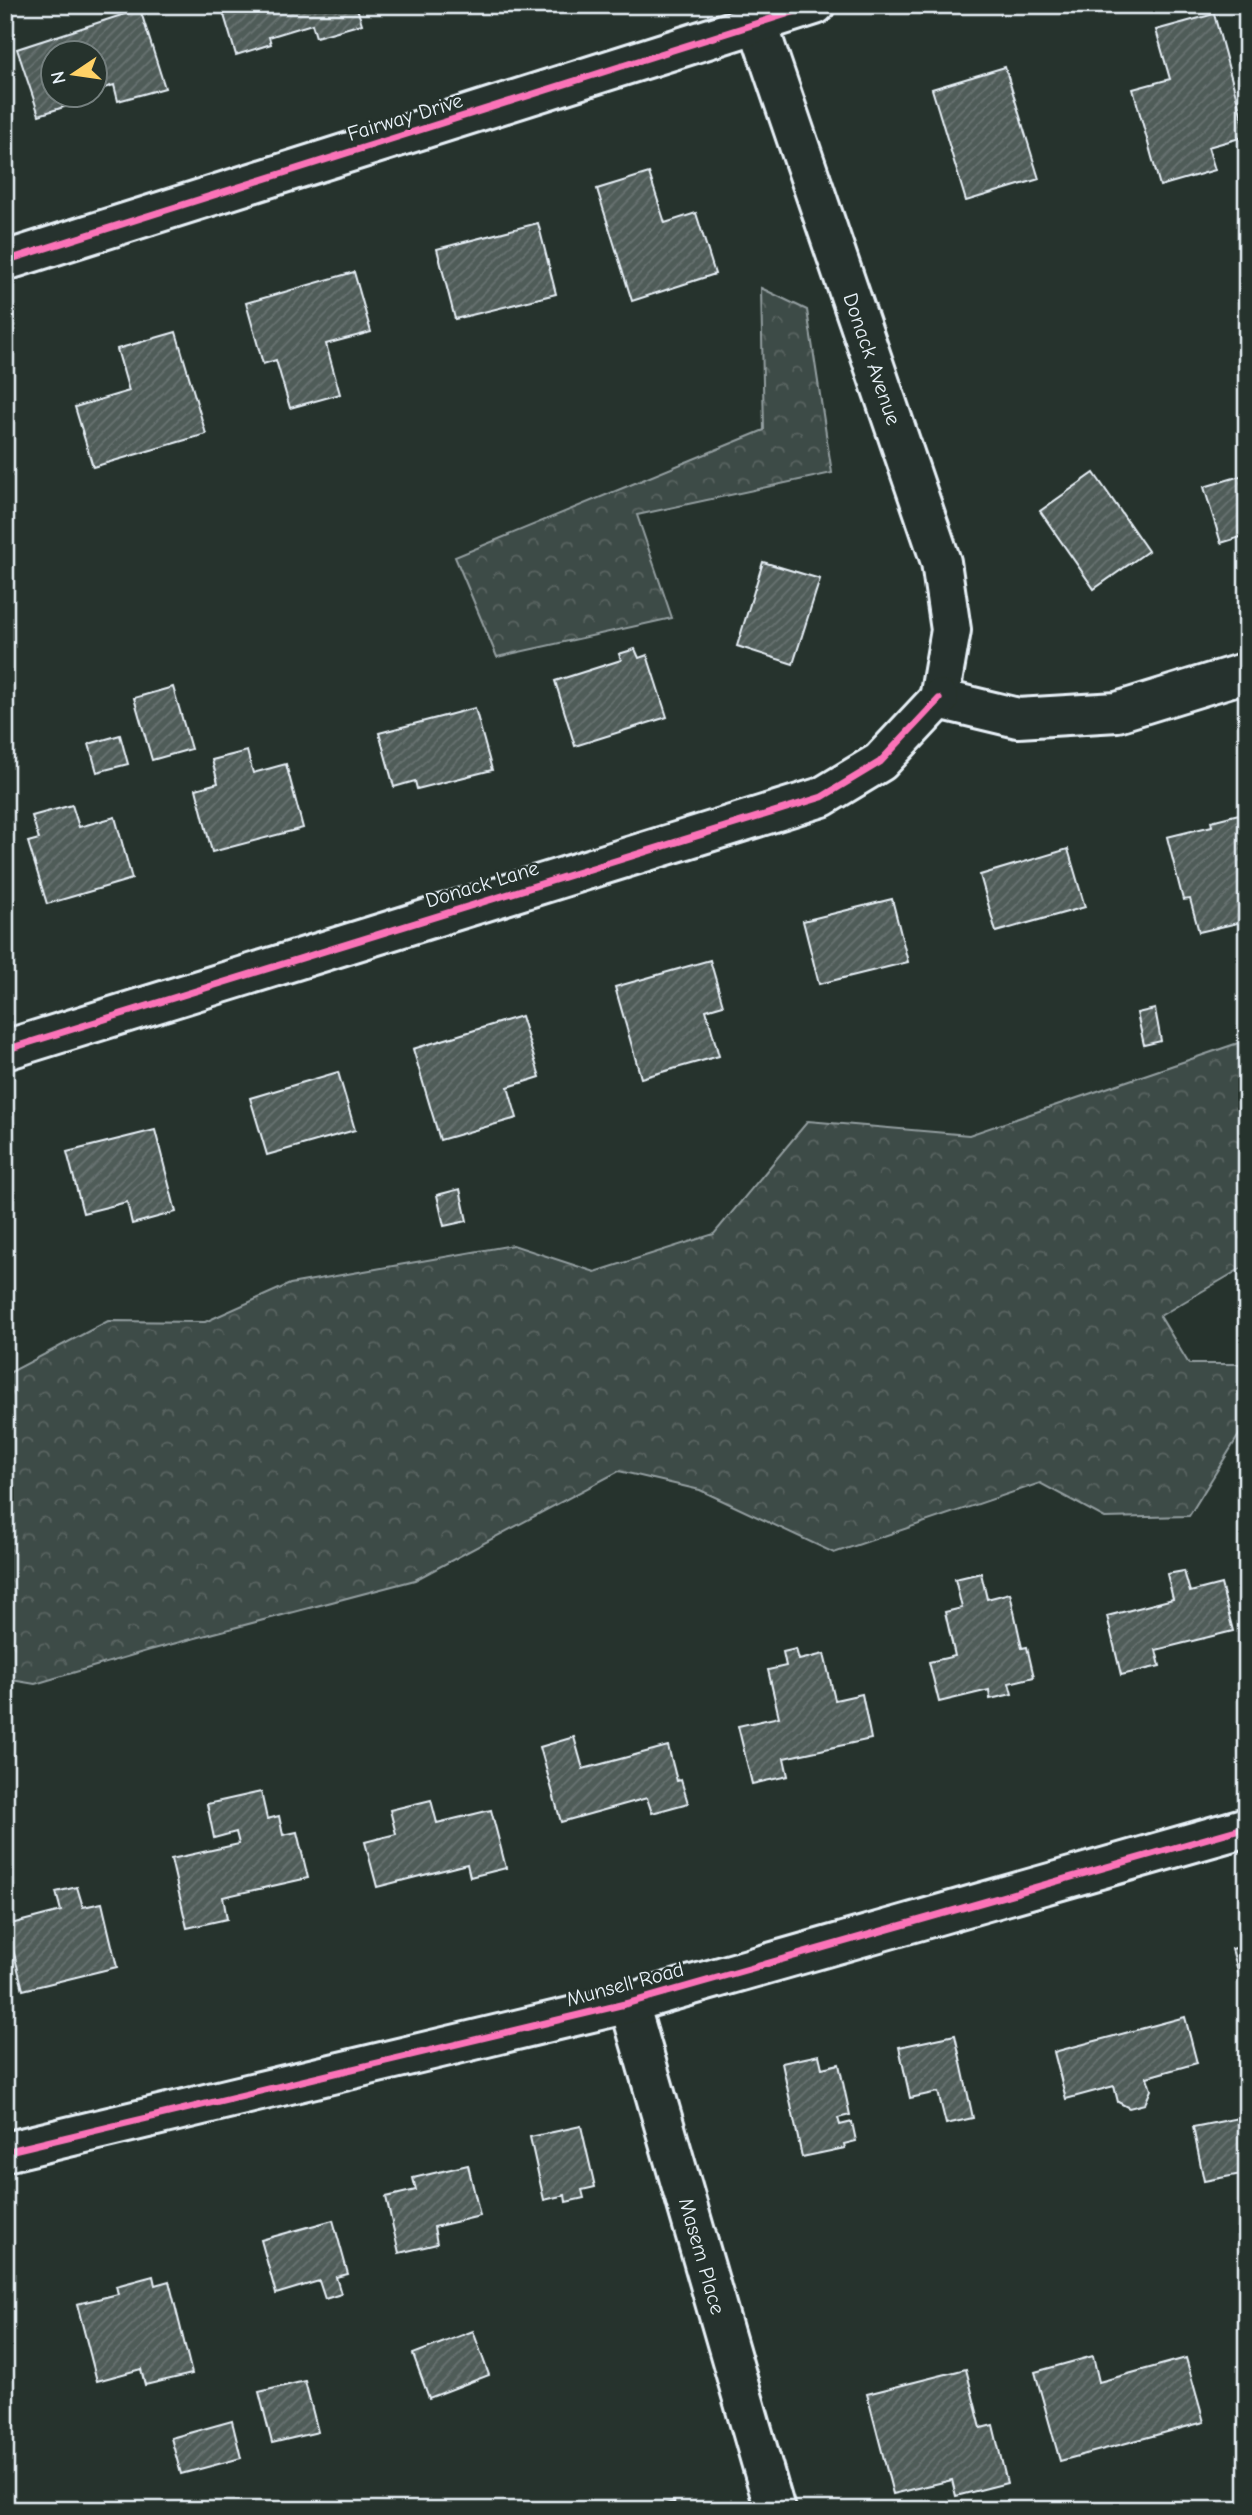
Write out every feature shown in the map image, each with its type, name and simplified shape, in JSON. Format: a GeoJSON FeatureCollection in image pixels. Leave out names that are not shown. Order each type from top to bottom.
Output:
{"type":"FeatureCollection","features":[{"type":"Feature","properties":{"kind":"street","name":"Fairway Drive"},"geometry":{"type":"LineString","coordinates":[[5,261],[815,5]]}},
{"type":"Feature","properties":{"kind":"street","name":"Donack Avenue"},"geometry":{"type":"LineString","coordinates":[[758,25],[941,562],[951,630],[939,698]]}},
{"type":"Feature","properties":{"kind":"street"},"geometry":{"type":"LineString","coordinates":[[939,698],[1018,718],[1117,712],[1247,672]]}},
{"type":"Feature","properties":{"kind":"street","name":"Donack Lane"},"geometry":{"type":"LineString","coordinates":[[5,1050],[822,797],[880,762],[939,698]]}},
{"type":"Feature","properties":{"kind":"street","name":"Munsell Road"},"geometry":{"type":"LineString","coordinates":[[5,2152],[629,2003],[1247,1827]]}},
{"type":"Feature","properties":{"kind":"street","name":"Masem Place"},"geometry":{"type":"LineString","coordinates":[[629,2003],[775,2510]]}},
{"type":"Feature","properties":{"kind":"green space"},"geometry":{"type":"Polygon","coordinates":[[[761,288],[807,310],[832,473],[637,515],[672,618],[497,657],[455,557],[764,430],[761,288]]]}},
{"type":"Feature","properties":{"kind":"green space"},"geometry":{"type":"Polygon","coordinates":[[[1247,1040],[1247,1265],[1160,1316],[1189,1364],[1247,1364],[1247,1422],[1189,1516],[1105,1518],[1040,1483],[834,1553],[700,1490],[619,1471],[415,1580],[150,1650],[35,1684],[5,1679],[5,1375],[108,1321],[205,1322],[290,1284],[513,1245],[595,1272],[714,1234],[808,1121],[969,1135],[1247,1040]]]}},
{"type":"Feature","properties":{"kind":"building"},"geometry":{"type":"Polygon","coordinates":[[[221,5],[356,5],[362,24],[316,37],[312,24],[269,37],[271,44],[236,55],[221,5]]]}},
{"type":"Feature","properties":{"kind":"building"},"geometry":{"type":"Polygon","coordinates":[[[140,9],[165,88],[118,101],[114,85],[108,87],[108,38],[51,38],[140,9]]]}},
{"type":"Feature","properties":{"kind":"building"},"geometry":{"type":"Polygon","coordinates":[[[1214,14],[1247,136],[1208,147],[1215,170],[1160,186],[1133,89],[1170,79],[1156,30],[1214,14]]]}},
{"type":"Feature","properties":{"kind":"building"},"geometry":{"type":"Polygon","coordinates":[[[38,42],[38,108],[61,108],[39,115],[17,49],[38,42]]]}},
{"type":"Feature","properties":{"kind":"building"},"geometry":{"type":"Polygon","coordinates":[[[1005,67],[1039,179],[966,201],[932,89],[1005,67]]]}},
{"type":"Feature","properties":{"kind":"building"},"geometry":{"type":"Polygon","coordinates":[[[649,173],[665,223],[696,213],[715,274],[632,301],[597,189],[649,173]]]}},
{"type":"Feature","properties":{"kind":"building"},"geometry":{"type":"Polygon","coordinates":[[[538,223],[556,294],[455,319],[437,249],[538,223]]]}},
{"type":"Feature","properties":{"kind":"building"},"geometry":{"type":"Polygon","coordinates":[[[354,272],[371,332],[326,344],[340,394],[290,408],[276,360],[263,364],[246,303],[354,272]]]}},
{"type":"Feature","properties":{"kind":"building"},"geometry":{"type":"Polygon","coordinates":[[[176,332],[206,434],[93,467],[75,407],[129,391],[117,349],[176,332]]]}},
{"type":"Feature","properties":{"kind":"building"},"geometry":{"type":"Polygon","coordinates":[[[5,460],[11,476],[5,478],[5,460]]]}},
{"type":"Feature","properties":{"kind":"building"},"geometry":{"type":"Polygon","coordinates":[[[1094,473],[1148,551],[1094,589],[1040,511],[1094,473]]]}},
{"type":"Feature","properties":{"kind":"building"},"geometry":{"type":"Polygon","coordinates":[[[1247,474],[1247,535],[1221,543],[1204,487],[1247,474]]]}},
{"type":"Feature","properties":{"kind":"building"},"geometry":{"type":"Polygon","coordinates":[[[763,562],[820,579],[793,664],[737,646],[763,562]]]}},
{"type":"Feature","properties":{"kind":"building"},"geometry":{"type":"Polygon","coordinates":[[[635,649],[639,658],[647,655],[667,717],[575,746],[555,681],[621,660],[619,654],[635,649]]]}},
{"type":"Feature","properties":{"kind":"building"},"geometry":{"type":"Polygon","coordinates":[[[173,687],[191,749],[152,760],[134,698],[173,687]]]}},
{"type":"Feature","properties":{"kind":"building"},"geometry":{"type":"Polygon","coordinates":[[[475,708],[492,770],[417,789],[415,781],[394,787],[379,733],[475,708]]]}},
{"type":"Feature","properties":{"kind":"building"},"geometry":{"type":"Polygon","coordinates":[[[120,735],[128,764],[97,772],[89,744],[120,735]]]}},
{"type":"Feature","properties":{"kind":"building"},"geometry":{"type":"Polygon","coordinates":[[[247,751],[253,773],[286,764],[303,828],[212,852],[196,789],[218,783],[212,760],[247,751]]]}},
{"type":"Feature","properties":{"kind":"building"},"geometry":{"type":"Polygon","coordinates":[[[72,805],[79,827],[115,817],[132,879],[47,904],[28,842],[39,839],[32,816],[72,805]]]}},
{"type":"Feature","properties":{"kind":"building"},"geometry":{"type":"Polygon","coordinates":[[[1239,814],[1247,848],[1247,900],[1242,901],[1246,921],[1199,932],[1190,899],[1183,900],[1167,837],[1212,826],[1211,821],[1239,814]]]}},
{"type":"Feature","properties":{"kind":"building"},"geometry":{"type":"Polygon","coordinates":[[[1068,849],[1085,907],[996,932],[980,875],[1068,849]]]}},
{"type":"Feature","properties":{"kind":"building"},"geometry":{"type":"Polygon","coordinates":[[[892,899],[908,962],[819,984],[803,921],[892,899]]]}},
{"type":"Feature","properties":{"kind":"building"},"geometry":{"type":"Polygon","coordinates":[[[710,960],[723,1005],[706,1010],[719,1056],[641,1078],[615,987],[710,960]]]}},
{"type":"Feature","properties":{"kind":"building"},"geometry":{"type":"Polygon","coordinates":[[[1155,1009],[1161,1041],[1144,1045],[1137,1013],[1155,1009]]]}},
{"type":"Feature","properties":{"kind":"building"},"geometry":{"type":"Polygon","coordinates":[[[521,1016],[540,1077],[508,1087],[517,1118],[440,1140],[413,1049],[521,1016]]]}},
{"type":"Feature","properties":{"kind":"building"},"geometry":{"type":"Polygon","coordinates":[[[338,1072],[355,1130],[267,1155],[250,1098],[338,1072]]]}},
{"type":"Feature","properties":{"kind":"building"},"geometry":{"type":"Polygon","coordinates":[[[155,1130],[176,1212],[132,1224],[127,1202],[83,1213],[67,1152],[155,1130]]]}},
{"type":"Feature","properties":{"kind":"building"},"geometry":{"type":"Polygon","coordinates":[[[460,1189],[467,1221],[444,1226],[437,1195],[460,1189]]]}},
{"type":"Feature","properties":{"kind":"building"},"geometry":{"type":"Polygon","coordinates":[[[1184,1571],[1190,1592],[1221,1584],[1233,1631],[1156,1650],[1160,1666],[1121,1675],[1107,1616],[1173,1599],[1167,1574],[1184,1571]]]}},
{"type":"Feature","properties":{"kind":"building"},"geometry":{"type":"Polygon","coordinates":[[[981,1573],[987,1599],[1010,1593],[1022,1648],[1027,1647],[1034,1677],[1009,1683],[1012,1694],[990,1699],[989,1690],[939,1702],[929,1662],[955,1656],[945,1612],[962,1608],[955,1579],[981,1573]]]}},
{"type":"Feature","properties":{"kind":"building"},"geometry":{"type":"Polygon","coordinates":[[[796,1649],[799,1660],[824,1654],[835,1700],[862,1694],[871,1739],[784,1758],[788,1776],[752,1784],[738,1726],[779,1717],[768,1670],[786,1666],[783,1652],[796,1649]]]}},
{"type":"Feature","properties":{"kind":"building"},"geometry":{"type":"Polygon","coordinates":[[[574,1737],[583,1769],[668,1746],[677,1781],[681,1780],[688,1803],[652,1813],[647,1798],[561,1822],[540,1747],[574,1737]]]}},
{"type":"Feature","properties":{"kind":"building"},"geometry":{"type":"Polygon","coordinates":[[[261,1792],[267,1819],[279,1816],[283,1835],[297,1832],[308,1878],[223,1897],[227,1919],[187,1928],[171,1859],[239,1844],[236,1832],[214,1838],[207,1804],[261,1792]]]}},
{"type":"Feature","properties":{"kind":"building"},"geometry":{"type":"Polygon","coordinates":[[[431,1800],[437,1823],[491,1810],[506,1868],[470,1877],[467,1864],[377,1887],[365,1842],[396,1834],[390,1810],[431,1800]]]}},
{"type":"Feature","properties":{"kind":"building"},"geometry":{"type":"Polygon","coordinates":[[[77,1887],[83,1907],[102,1903],[117,1967],[23,1990],[7,1925],[61,1911],[56,1892],[77,1887]]]}},
{"type":"Feature","properties":{"kind":"building"},"geometry":{"type":"Polygon","coordinates":[[[1247,1945],[1247,2004],[1232,1949],[1247,1945]]]}},
{"type":"Feature","properties":{"kind":"building"},"geometry":{"type":"Polygon","coordinates":[[[1185,2017],[1197,2063],[1147,2077],[1151,2090],[1145,2104],[1129,2108],[1118,2102],[1114,2086],[1066,2099],[1054,2052],[1185,2017]]]}},
{"type":"Feature","properties":{"kind":"building"},"geometry":{"type":"Polygon","coordinates":[[[955,2035],[973,2118],[946,2124],[938,2092],[910,2098],[899,2047],[955,2035]]]}},
{"type":"Feature","properties":{"kind":"building"},"geometry":{"type":"Polygon","coordinates":[[[819,2055],[822,2068],[839,2064],[850,2115],[838,2118],[840,2125],[852,2122],[856,2141],[844,2144],[845,2148],[802,2157],[782,2063],[819,2055]]]}},
{"type":"Feature","properties":{"kind":"building"},"geometry":{"type":"Polygon","coordinates":[[[1239,2118],[1247,2154],[1247,2173],[1204,2181],[1193,2127],[1239,2118]]]}},
{"type":"Feature","properties":{"kind":"building"},"geometry":{"type":"Polygon","coordinates":[[[581,2126],[595,2187],[582,2190],[584,2198],[566,2202],[565,2195],[544,2200],[530,2137],[581,2126]]]}},
{"type":"Feature","properties":{"kind":"building"},"geometry":{"type":"Polygon","coordinates":[[[468,2165],[480,2216],[434,2227],[437,2244],[399,2253],[386,2197],[416,2190],[413,2178],[468,2165]]]}},
{"type":"Feature","properties":{"kind":"building"},"geometry":{"type":"Polygon","coordinates":[[[333,2220],[348,2274],[336,2277],[341,2294],[325,2299],[319,2281],[276,2294],[261,2240],[333,2220]]]}},
{"type":"Feature","properties":{"kind":"building"},"geometry":{"type":"Polygon","coordinates":[[[153,2276],[155,2285],[169,2281],[192,2374],[145,2385],[141,2369],[97,2381],[77,2304],[118,2294],[116,2286],[153,2276]]]}},
{"type":"Feature","properties":{"kind":"building"},"geometry":{"type":"Polygon","coordinates":[[[473,2331],[489,2375],[429,2398],[413,2354],[473,2331]]]}},
{"type":"Feature","properties":{"kind":"building"},"geometry":{"type":"Polygon","coordinates":[[[1093,2356],[1099,2382],[1186,2358],[1204,2422],[1060,2461],[1035,2372],[1093,2356]]]}},
{"type":"Feature","properties":{"kind":"building"},"geometry":{"type":"Polygon","coordinates":[[[966,2369],[981,2428],[993,2425],[1007,2483],[956,2496],[952,2480],[893,2494],[867,2394],[966,2369]]]}},
{"type":"Feature","properties":{"kind":"building"},"geometry":{"type":"Polygon","coordinates":[[[305,2381],[318,2432],[272,2443],[259,2392],[305,2381]]]}},
{"type":"Feature","properties":{"kind":"building"},"geometry":{"type":"Polygon","coordinates":[[[232,2421],[241,2458],[181,2474],[171,2438],[232,2421]]]}},
{"type":"Feature","properties":{"kind":"building"},"geometry":{"type":"Polygon","coordinates":[[[674,2502],[676,2510],[638,2510],[674,2502]]]}},
{"type":"Feature","properties":{"kind":"cycle path"},"geometry":{"type":"LineString","coordinates":[[5,261],[815,5]]}},
{"type":"Feature","properties":{"kind":"cycle path"},"geometry":{"type":"LineString","coordinates":[[5,1050],[822,797],[880,762],[939,699]]}},
{"type":"Feature","properties":{"kind":"cycle path"},"geometry":{"type":"LineString","coordinates":[[5,2152],[629,2003],[1247,1827]]}}]}
